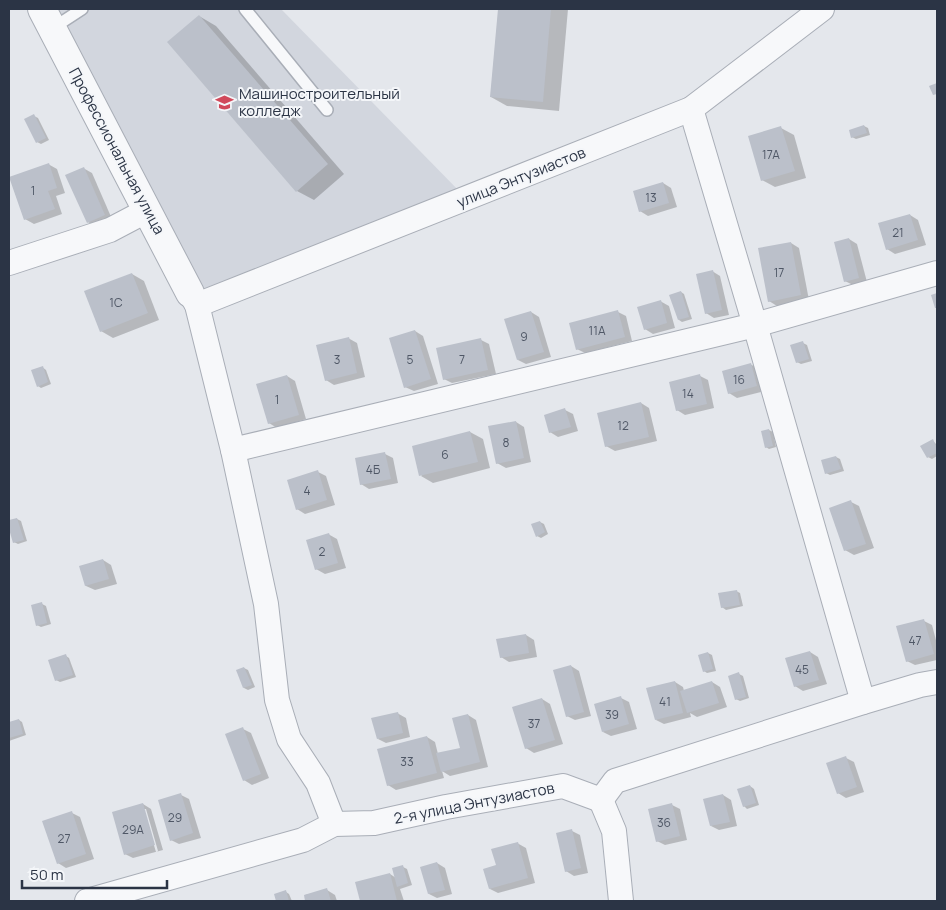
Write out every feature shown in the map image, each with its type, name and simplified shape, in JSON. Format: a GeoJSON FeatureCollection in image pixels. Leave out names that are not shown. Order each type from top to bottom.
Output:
{"type":"FeatureCollection","features":[{"type":"Feature","properties":{"kind":"street","name":"улица Энтузиастов"},"geometry":{"type":"LineString","coordinates":[[194,299],[691,109],[822,9]]}},
{"type":"Feature","properties":{"kind":"street","name":"Профессиональная улица"},"geometry":{"type":"LineString","coordinates":[[47,18],[194,299]]}},
{"type":"Feature","properties":{"kind":"street"},"geometry":{"type":"LineString","coordinates":[[691,109],[863,702]]}},
{"type":"Feature","properties":{"kind":"street"},"geometry":{"type":"LineString","coordinates":[[9,263],[110,230],[148,210]]}},
{"type":"Feature","properties":{"kind":"street"},"geometry":{"type":"LineString","coordinates":[[233,450],[755,325],[937,273]]}},
{"type":"Feature","properties":{"kind":"street"},"geometry":{"type":"LineString","coordinates":[[194,299],[233,450],[266,604],[277,700],[289,739],[318,783],[334,824]]}},
{"type":"Feature","properties":{"kind":"street"},"geometry":{"type":"LineString","coordinates":[[621,901],[614,831],[601,800],[615,781],[863,702],[920,685],[937,682]]}},
{"type":"Feature","properties":{"kind":"street","name":"2-я улица Энтузиастов"},"geometry":{"type":"LineString","coordinates":[[87,901],[303,840],[334,824],[374,823],[465,803],[563,786],[601,800]]}},
{"type":"Feature","properties":{"kind":"lane"},"geometry":{"type":"LineString","coordinates":[[47,18],[82,9]]}},
{"type":"Feature","properties":{"kind":"lane"},"geometry":{"type":"LineString","coordinates":[[245,9],[327,110]]}},
{"type":"Feature","properties":{"kind":"shaded area","name":"Машиностроительный колледж"},"geometry":{"type":"Polygon","coordinates":[[[29,9],[281,9],[463,195],[186,304],[29,9]]]}},
{"type":"Feature","properties":{"kind":"building"},"geometry":{"type":"Polygon","coordinates":[[[498,9],[551,9],[543,102],[490,97],[498,9]]]}},
{"type":"Feature","properties":{"kind":"building"},"geometry":{"type":"Polygon","coordinates":[[[199,15],[328,164],[296,192],[167,42],[199,15]]]}},
{"type":"Feature","properties":{"kind":"building"},"geometry":{"type":"Polygon","coordinates":[[[937,83],[937,94],[933,95],[929,86],[937,83]]]}},
{"type":"Feature","properties":{"kind":"building"},"geometry":{"type":"Polygon","coordinates":[[[34,114],[46,138],[36,143],[24,119],[34,114]]]}},
{"type":"Feature","properties":{"kind":"building"},"geometry":{"type":"Polygon","coordinates":[[[864,125],[867,133],[851,138],[849,130],[864,125]]]}},
{"type":"Feature","properties":{"kind":"building"},"geometry":{"type":"Polygon","coordinates":[[[781,126],[795,171],[761,181],[748,136],[781,126]]]}},
{"type":"Feature","properties":{"kind":"building"},"geometry":{"type":"Polygon","coordinates":[[[49,163],[57,188],[48,191],[55,209],[24,220],[9,177],[49,163]]]}},
{"type":"Feature","properties":{"kind":"building"},"geometry":{"type":"Polygon","coordinates":[[[84,167],[105,215],[87,223],[65,175],[84,167]]]}},
{"type":"Feature","properties":{"kind":"building"},"geometry":{"type":"Polygon","coordinates":[[[663,182],[669,203],[639,212],[633,191],[663,182]]]}},
{"type":"Feature","properties":{"kind":"building"},"geometry":{"type":"Polygon","coordinates":[[[910,214],[918,240],[886,250],[878,223],[910,214]]]}},
{"type":"Feature","properties":{"kind":"building"},"geometry":{"type":"Polygon","coordinates":[[[849,238],[859,278],[844,282],[834,242],[849,238]]]}},
{"type":"Feature","properties":{"kind":"building"},"geometry":{"type":"Polygon","coordinates":[[[791,242],[801,295],[768,302],[758,248],[791,242]]]}},
{"type":"Feature","properties":{"kind":"building"},"geometry":{"type":"Polygon","coordinates":[[[713,270],[722,310],[705,314],[696,274],[713,270]]]}},
{"type":"Feature","properties":{"kind":"building"},"geometry":{"type":"Polygon","coordinates":[[[132,273],[148,313],[100,332],[84,291],[132,273]]]}},
{"type":"Feature","properties":{"kind":"building"},"geometry":{"type":"Polygon","coordinates":[[[681,291],[689,317],[678,320],[669,295],[681,291]]]}},
{"type":"Feature","properties":{"kind":"building"},"geometry":{"type":"Polygon","coordinates":[[[937,293],[937,308],[935,308],[931,295],[937,293]]]}},
{"type":"Feature","properties":{"kind":"building"},"geometry":{"type":"Polygon","coordinates":[[[661,300],[667,323],[644,330],[637,307],[661,300]]]}},
{"type":"Feature","properties":{"kind":"building"},"geometry":{"type":"Polygon","coordinates":[[[618,310],[625,337],[576,350],[569,323],[618,310]]]}},
{"type":"Feature","properties":{"kind":"building"},"geometry":{"type":"Polygon","coordinates":[[[531,311],[544,352],[517,360],[504,319],[531,311]]]}},
{"type":"Feature","properties":{"kind":"building"},"geometry":{"type":"Polygon","coordinates":[[[415,330],[431,379],[404,388],[389,338],[415,330]]]}},
{"type":"Feature","properties":{"kind":"building"},"geometry":{"type":"Polygon","coordinates":[[[349,337],[357,373],[325,381],[316,345],[349,337]]]}},
{"type":"Feature","properties":{"kind":"building"},"geometry":{"type":"Polygon","coordinates":[[[481,338],[488,370],[443,380],[436,348],[481,338]]]}},
{"type":"Feature","properties":{"kind":"building"},"geometry":{"type":"Polygon","coordinates":[[[803,341],[809,359],[796,363],[790,345],[803,341]]]}},
{"type":"Feature","properties":{"kind":"building"},"geometry":{"type":"Polygon","coordinates":[[[751,363],[757,386],[728,394],[722,371],[751,363]]]}},
{"type":"Feature","properties":{"kind":"building"},"geometry":{"type":"Polygon","coordinates":[[[43,366],[48,382],[37,387],[31,370],[43,366]]]}},
{"type":"Feature","properties":{"kind":"building"},"geometry":{"type":"Polygon","coordinates":[[[700,374],[707,404],[676,411],[669,382],[700,374]]]}},
{"type":"Feature","properties":{"kind":"building"},"geometry":{"type":"Polygon","coordinates":[[[287,375],[299,415],[268,424],[256,384],[287,375]]]}},
{"type":"Feature","properties":{"kind":"building"},"geometry":{"type":"Polygon","coordinates":[[[641,402],[649,437],[605,447],[597,413],[641,402]]]}},
{"type":"Feature","properties":{"kind":"building"},"geometry":{"type":"Polygon","coordinates":[[[565,408],[571,427],[549,433],[544,415],[565,408]]]}},
{"type":"Feature","properties":{"kind":"building"},"geometry":{"type":"Polygon","coordinates":[[[516,421],[524,458],[496,464],[488,426],[516,421]]]}},
{"type":"Feature","properties":{"kind":"building"},"geometry":{"type":"Polygon","coordinates":[[[769,429],[773,446],[765,448],[761,431],[769,429]]]}},
{"type":"Feature","properties":{"kind":"building"},"geometry":{"type":"Polygon","coordinates":[[[470,431],[478,462],[419,476],[412,446],[470,431]]]}},
{"type":"Feature","properties":{"kind":"building"},"geometry":{"type":"Polygon","coordinates":[[[933,439],[937,453],[927,458],[920,446],[933,439]]]}},
{"type":"Feature","properties":{"kind":"building"},"geometry":{"type":"Polygon","coordinates":[[[385,452],[391,479],[360,485],[355,458],[385,452]]]}},
{"type":"Feature","properties":{"kind":"building"},"geometry":{"type":"Polygon","coordinates":[[[836,456],[841,469],[825,474],[821,460],[836,456]]]}},
{"type":"Feature","properties":{"kind":"building"},"geometry":{"type":"Polygon","coordinates":[[[318,470],[327,500],[296,510],[287,480],[318,470]]]}},
{"type":"Feature","properties":{"kind":"building"},"geometry":{"type":"Polygon","coordinates":[[[851,500],[866,544],[844,551],[829,508],[851,500]]]}},
{"type":"Feature","properties":{"kind":"building"},"geometry":{"type":"Polygon","coordinates":[[[17,518],[24,540],[13,543],[9,529],[9,520],[17,518]]]}},
{"type":"Feature","properties":{"kind":"building"},"geometry":{"type":"Polygon","coordinates":[[[540,521],[545,532],[536,537],[531,524],[540,521]]]}},
{"type":"Feature","properties":{"kind":"building"},"geometry":{"type":"Polygon","coordinates":[[[329,533],[338,563],[315,570],[306,540],[329,533]]]}},
{"type":"Feature","properties":{"kind":"building"},"geometry":{"type":"Polygon","coordinates":[[[103,559],[109,579],[85,586],[79,566],[103,559]]]}},
{"type":"Feature","properties":{"kind":"building"},"geometry":{"type":"Polygon","coordinates":[[[737,590],[740,605],[721,608],[718,593],[737,590]]]}},
{"type":"Feature","properties":{"kind":"building"},"geometry":{"type":"Polygon","coordinates":[[[42,602],[47,623],[36,626],[31,605],[42,602]]]}},
{"type":"Feature","properties":{"kind":"building"},"geometry":{"type":"Polygon","coordinates":[[[924,619],[934,654],[906,662],[896,626],[924,619]]]}},
{"type":"Feature","properties":{"kind":"building"},"geometry":{"type":"Polygon","coordinates":[[[526,634],[529,653],[500,658],[496,639],[526,634]]]}},
{"type":"Feature","properties":{"kind":"building"},"geometry":{"type":"Polygon","coordinates":[[[810,651],[819,680],[794,687],[785,658],[810,651]]]}},
{"type":"Feature","properties":{"kind":"building"},"geometry":{"type":"Polygon","coordinates":[[[708,652],[713,669],[703,672],[698,655],[708,652]]]}},
{"type":"Feature","properties":{"kind":"building"},"geometry":{"type":"Polygon","coordinates":[[[66,654],[73,675],[55,681],[48,660],[66,654]]]}},
{"type":"Feature","properties":{"kind":"building"},"geometry":{"type":"Polygon","coordinates":[[[571,665],[584,712],[566,717],[553,670],[571,665]]]}},
{"type":"Feature","properties":{"kind":"building"},"geometry":{"type":"Polygon","coordinates":[[[244,667],[252,685],[243,688],[236,670],[244,667]]]}},
{"type":"Feature","properties":{"kind":"building"},"geometry":{"type":"Polygon","coordinates":[[[739,672],[746,697],[735,700],[728,676],[739,672]]]}},
{"type":"Feature","properties":{"kind":"building"},"geometry":{"type":"Polygon","coordinates":[[[675,681],[683,713],[655,720],[646,688],[675,681]]]}},
{"type":"Feature","properties":{"kind":"building"},"geometry":{"type":"Polygon","coordinates":[[[712,681],[719,703],[687,713],[680,691],[712,681]]]}},
{"type":"Feature","properties":{"kind":"building"},"geometry":{"type":"Polygon","coordinates":[[[621,696],[629,724],[602,732],[594,704],[621,696]]]}},
{"type":"Feature","properties":{"kind":"building"},"geometry":{"type":"Polygon","coordinates":[[[542,698],[555,740],[525,749],[512,707],[542,698]]]}},
{"type":"Feature","properties":{"kind":"building"},"geometry":{"type":"Polygon","coordinates":[[[398,712],[403,733],[377,739],[371,718],[398,712]]]}},
{"type":"Feature","properties":{"kind":"building"},"geometry":{"type":"Polygon","coordinates":[[[468,714],[480,762],[441,772],[436,753],[460,748],[452,718],[468,714]]]}},
{"type":"Feature","properties":{"kind":"building"},"geometry":{"type":"Polygon","coordinates":[[[19,719],[23,734],[9,738],[9,722],[19,719]]]}},
{"type":"Feature","properties":{"kind":"building"},"geometry":{"type":"Polygon","coordinates":[[[243,727],[261,774],[243,781],[225,734],[243,727]]]}},
{"type":"Feature","properties":{"kind":"building"},"geometry":{"type":"Polygon","coordinates":[[[427,736],[437,773],[387,786],[377,749],[427,736]]]}},
{"type":"Feature","properties":{"kind":"building"},"geometry":{"type":"Polygon","coordinates":[[[846,756],[857,787],[837,794],[826,763],[846,756]]]}},
{"type":"Feature","properties":{"kind":"building"},"geometry":{"type":"Polygon","coordinates":[[[750,785],[756,803],[743,807],[737,789],[750,785]]]}},
{"type":"Feature","properties":{"kind":"building"},"geometry":{"type":"Polygon","coordinates":[[[181,793],[193,833],[170,841],[158,800],[181,793]]]}},
{"type":"Feature","properties":{"kind":"building"},"geometry":{"type":"Polygon","coordinates":[[[723,794],[730,822],[710,826],[703,799],[723,794]]]}},
{"type":"Feature","properties":{"kind":"building"},"geometry":{"type":"Polygon","coordinates":[[[143,803],[155,845],[124,855],[112,812],[143,803]]]}},
{"type":"Feature","properties":{"kind":"building"},"geometry":{"type":"Polygon","coordinates":[[[672,803],[680,836],[656,842],[648,809],[672,803]]]}},
{"type":"Feature","properties":{"kind":"building"},"geometry":{"type":"Polygon","coordinates":[[[72,811],[86,854],[57,864],[42,821],[72,811]]]}},
{"type":"Feature","properties":{"kind":"building"},"geometry":{"type":"Polygon","coordinates":[[[572,829],[581,868],[565,872],[556,833],[572,829]]]}},
{"type":"Feature","properties":{"kind":"building"},"geometry":{"type":"Polygon","coordinates":[[[518,842],[528,878],[489,889],[483,869],[496,865],[491,849],[518,842]]]}},
{"type":"Feature","properties":{"kind":"building"},"geometry":{"type":"Polygon","coordinates":[[[437,862],[445,890],[428,894],[420,867],[437,862]]]}},
{"type":"Feature","properties":{"kind":"building"},"geometry":{"type":"Polygon","coordinates":[[[403,865],[408,883],[397,887],[392,868],[403,865]]]}},
{"type":"Feature","properties":{"kind":"building"},"geometry":{"type":"Polygon","coordinates":[[[390,873],[397,901],[360,901],[355,882],[390,873]]]}},
{"type":"Feature","properties":{"kind":"building"},"geometry":{"type":"Polygon","coordinates":[[[327,888],[331,901],[305,901],[304,895],[327,888]]]}},
{"type":"Feature","properties":{"kind":"building"},"geometry":{"type":"Polygon","coordinates":[[[286,890],[289,901],[276,901],[274,894],[286,890]]]}},
{"type":"Feature","properties":{"kind":"place","name":"Машиностроительный колледж"},"geometry":{"type":"Point","coordinates":[225,102]}}]}
